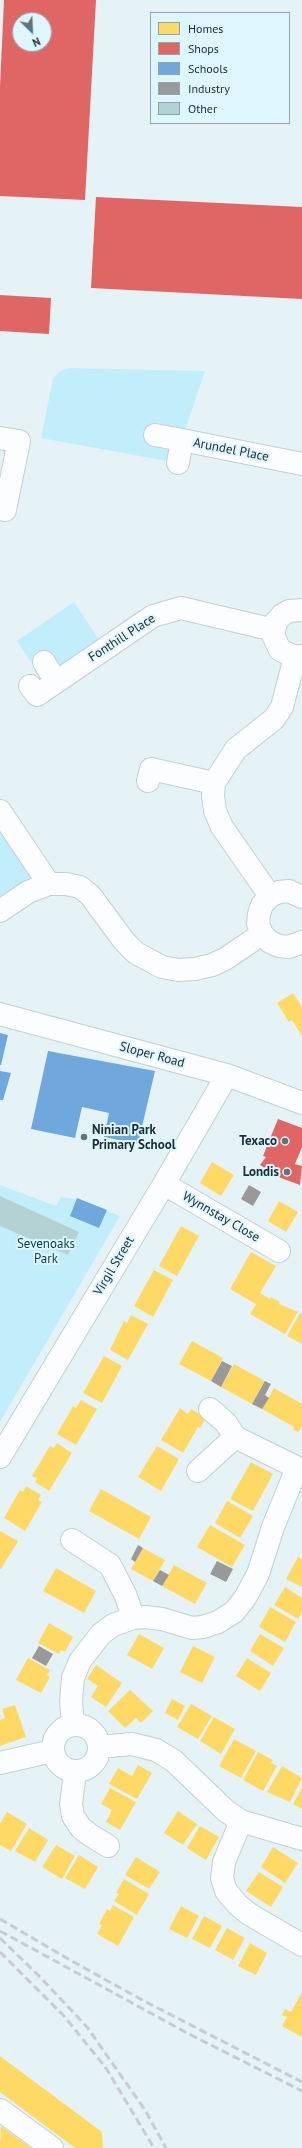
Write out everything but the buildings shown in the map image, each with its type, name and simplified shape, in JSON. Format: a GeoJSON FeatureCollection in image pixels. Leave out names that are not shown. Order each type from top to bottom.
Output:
{"type":"FeatureCollection","features":[{"type":"Feature","properties":{"kind":"street"},"geometry":{"type":"LineString","coordinates":[[155,435],[182,440]]}},
{"type":"Feature","properties":{"kind":"street"},"geometry":{"type":"LineString","coordinates":[[0,438],[19,441],[5,510],[0,509]]}},
{"type":"Feature","properties":{"kind":"street","name":"Arundel Place"},"geometry":{"type":"LineString","coordinates":[[178,463],[182,440],[302,464]]}},
{"type":"Feature","properties":{"kind":"street","name":"Fonthill Place"},"geometry":{"type":"LineString","coordinates":[[30,686],[37,696],[153,616],[181,608],[274,630]]}},
{"type":"Feature","properties":{"kind":"street"},"geometry":{"type":"LineString","coordinates":[[270,896],[222,827],[215,810],[213,796],[214,783],[236,749],[274,719],[282,707],[299,657],[280,650],[276,644],[274,630],[276,622],[282,615],[289,611],[302,610]]}},
{"type":"Feature","properties":{"kind":"street"},"geometry":{"type":"LineString","coordinates":[[44,662],[56,682]]}},
{"type":"Feature","properties":{"kind":"street"},"geometry":{"type":"LineString","coordinates":[[148,781],[151,769],[214,783]]}},
{"type":"Feature","properties":{"kind":"street"},"geometry":{"type":"LineString","coordinates":[[0,811],[49,884]]}},
{"type":"Feature","properties":{"kind":"street"},"geometry":{"type":"LineString","coordinates":[[0,911],[28,892],[49,884],[66,884],[80,887],[90,895],[124,941],[136,953],[162,967],[178,970],[195,969],[212,965],[225,959],[262,934]]}},
{"type":"Feature","properties":{"kind":"street"},"geometry":{"type":"LineString","coordinates":[[302,896],[289,891],[279,892],[270,896],[262,905],[258,924],[262,934],[270,942],[279,946],[289,947],[302,942]]}},
{"type":"Feature","properties":{"kind":"street","name":"Sloper Road"},"geometry":{"type":"LineString","coordinates":[[0,1014],[227,1075],[302,1104]]}},
{"type":"Feature","properties":{"kind":"street","name":"Virgil Street"},"geometry":{"type":"LineString","coordinates":[[0,1457],[164,1184],[227,1075]]}},
{"type":"Feature","properties":{"kind":"street","name":"Wynnstay Close"},"geometry":{"type":"LineString","coordinates":[[164,1184],[279,1251]]}},
{"type":"Feature","properties":{"kind":"street"},"geometry":{"type":"LineString","coordinates":[[73,1724],[71,1701],[73,1678],[80,1661],[101,1634],[113,1625],[133,1618],[146,1617],[162,1619],[192,1628],[203,1627],[218,1622],[234,1612],[245,1598],[258,1574],[273,1527],[300,1469],[235,1437],[226,1423],[210,1409]]}},
{"type":"Feature","properties":{"kind":"street"},"geometry":{"type":"LineString","coordinates":[[198,1471],[235,1437]]}},
{"type":"Feature","properties":{"kind":"street"},"geometry":{"type":"LineString","coordinates":[[72,1540],[110,1565],[126,1596],[133,1618]]}},
{"type":"Feature","properties":{"kind":"street"},"geometry":{"type":"LineString","coordinates":[[73,1724],[91,1729],[97,1737],[100,1747],[97,1758],[92,1765],[75,1772],[60,1765],[52,1751],[56,1735],[61,1729],[73,1724]]}},
{"type":"Feature","properties":{"kind":"street"},"geometry":{"type":"LineString","coordinates":[[100,1747],[132,1744],[156,1750],[174,1761],[226,1811],[241,1821],[302,1838]]}},
{"type":"Feature","properties":{"kind":"street"},"geometry":{"type":"LineString","coordinates":[[0,1763],[52,1751]]}},
{"type":"Feature","properties":{"kind":"street"},"geometry":{"type":"LineString","coordinates":[[75,1772],[71,1804],[73,1816],[81,1828],[108,1846]]}},
{"type":"Feature","properties":{"kind":"street"},"geometry":{"type":"LineString","coordinates":[[241,1821],[224,1862],[222,1878],[226,1891],[231,1898],[249,1914],[302,1945]]}},
{"type":"Feature","properties":{"kind":"street"},"geometry":{"type":"LineString","coordinates":[[0,2110],[52,2148]]}},
{"type":"Feature","properties":{"kind":"green space"},"geometry":{"type":"Polygon","coordinates":[[[70,368],[205,371],[182,440],[178,463],[41,438],[53,379],[60,371],[70,368]]]}},
{"type":"Feature","properties":{"kind":"green space"},"geometry":{"type":"Polygon","coordinates":[[[74,602],[105,649],[56,682],[35,668],[17,641],[74,602]]]}},
{"type":"Feature","properties":{"kind":"green space"},"geometry":{"type":"Polygon","coordinates":[[[0,811],[49,884],[0,911],[0,811]]]}},
{"type":"Feature","properties":{"kind":"green space","name":"Sevenoaks Park"},"geometry":{"type":"Polygon","coordinates":[[[0,1185],[56,1206],[61,1197],[75,1199],[120,1216],[0,1422],[0,1185]]]}},
{"type":"Feature","properties":{"kind":"railway"},"geometry":{"type":"LineString","coordinates":[[0,1919],[144,2001],[302,2082]]}},
{"type":"Feature","properties":{"kind":"railway"},"geometry":{"type":"LineString","coordinates":[[0,1931],[189,2034],[302,2091]]}},
{"type":"Feature","properties":{"kind":"railway"},"geometry":{"type":"LineString","coordinates":[[0,1938],[41,1978],[87,2027],[145,2110],[166,2148]]}},
{"type":"Feature","properties":{"kind":"railway"},"geometry":{"type":"LineString","coordinates":[[0,1952],[64,2016],[106,2068],[154,2148]]}},
{"type":"Feature","properties":{"kind":"place","name":"Ninian Park Primary School"},"geometry":{"type":"Point","coordinates":[84,1137]}},
{"type":"Feature","properties":{"kind":"place","name":"Texaco"},"geometry":{"type":"Point","coordinates":[285,1141]}},
{"type":"Feature","properties":{"kind":"place","name":"Londis"},"geometry":{"type":"Point","coordinates":[287,1172]}}]}
